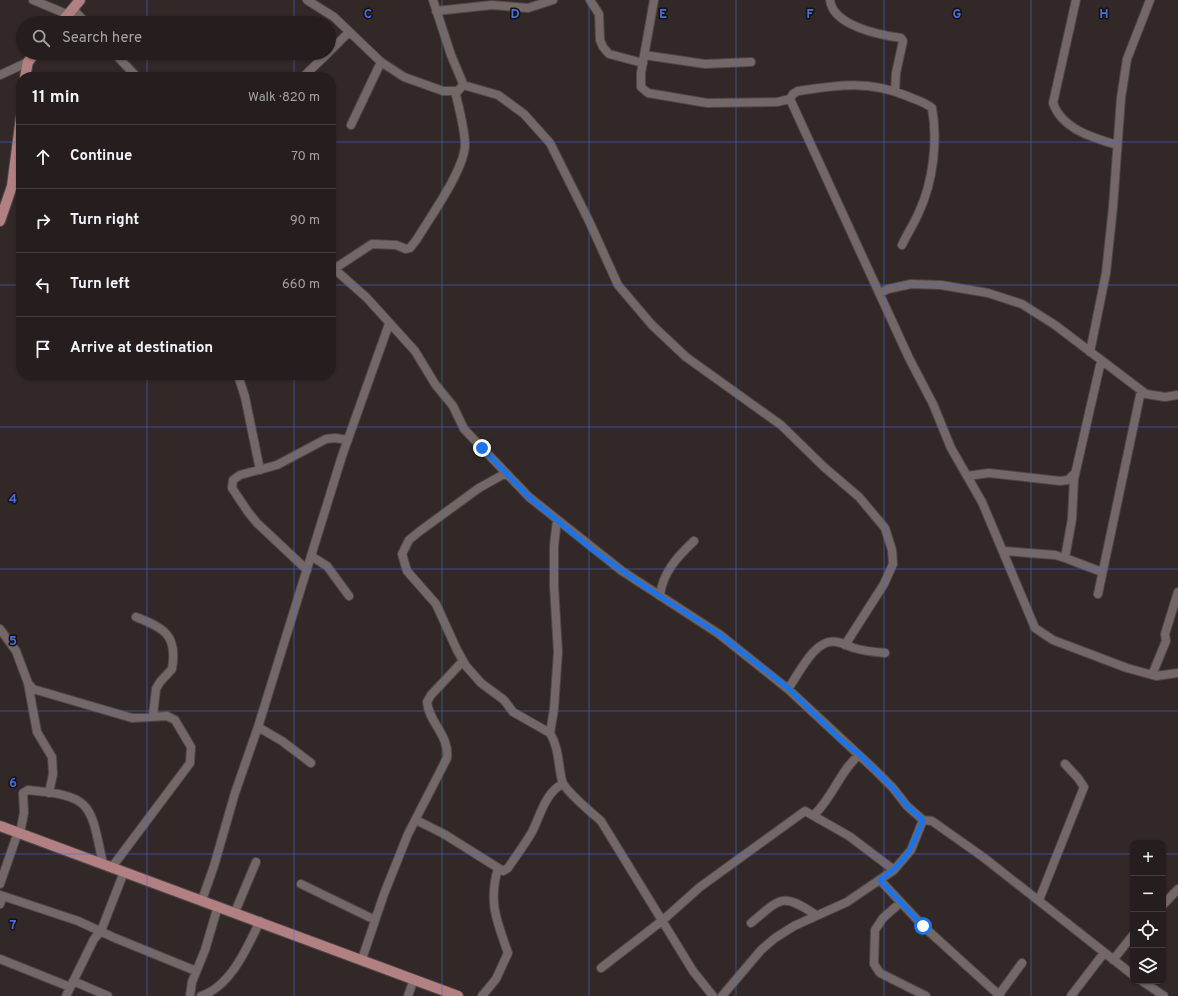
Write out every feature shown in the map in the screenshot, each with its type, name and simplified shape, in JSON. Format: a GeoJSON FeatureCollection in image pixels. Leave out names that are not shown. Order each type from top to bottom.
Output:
{"type":"FeatureCollection","features":[{"type":"Feature","properties":{"kind":"main road"},"geometry":{"type":"LineString","coordinates":[[67,16],[80,0]]}},
{"type":"Feature","properties":{"kind":"main road"},"geometry":{"type":"LineString","coordinates":[[26,72],[28,62]]}},
{"type":"Feature","properties":{"kind":"main road"},"geometry":{"type":"LineString","coordinates":[[0,221],[12,186],[16,158]]}},
{"type":"Feature","properties":{"kind":"main road"},"geometry":{"type":"LineString","coordinates":[[0,826],[260,921],[458,996]]}},
{"type":"Feature","properties":{"kind":"street"},"geometry":{"type":"LineString","coordinates":[[33,0],[71,12],[76,16]]}},
{"type":"Feature","properties":{"kind":"street"},"geometry":{"type":"LineString","coordinates":[[307,0],[332,16]]}},
{"type":"Feature","properties":{"kind":"street"},"geometry":{"type":"LineString","coordinates":[[433,0],[463,85]]}},
{"type":"Feature","properties":{"kind":"street"},"geometry":{"type":"LineString","coordinates":[[436,11],[492,5],[527,4],[553,0]]}},
{"type":"Feature","properties":{"kind":"street"},"geometry":{"type":"LineString","coordinates":[[590,0],[599,14],[600,40],[608,54],[643,59],[705,64],[751,62]]}},
{"type":"Feature","properties":{"kind":"street"},"geometry":{"type":"LineString","coordinates":[[654,0],[643,59],[642,87],[648,93],[706,103],[765,102],[790,99]]}},
{"type":"Feature","properties":{"kind":"street"},"geometry":{"type":"LineString","coordinates":[[830,0],[836,15],[846,21],[866,30],[900,38],[903,41],[896,73],[895,91]]}},
{"type":"Feature","properties":{"kind":"street"},"geometry":{"type":"LineString","coordinates":[[1076,0],[1053,103],[1055,111],[1083,135],[1117,145]]}},
{"type":"Feature","properties":{"kind":"street"},"geometry":{"type":"LineString","coordinates":[[1090,352],[1106,273],[1113,207],[1121,98],[1127,59],[1150,0]]}},
{"type":"Feature","properties":{"kind":"street"},"geometry":{"type":"LineString","coordinates":[[336,19],[381,62],[404,77],[443,91],[455,92],[461,89],[463,85]]}},
{"type":"Feature","properties":{"kind":"street"},"geometry":{"type":"LineString","coordinates":[[336,44],[349,32]]}},
{"type":"Feature","properties":{"kind":"street"},"geometry":{"type":"LineString","coordinates":[[121,60],[132,72]]}},
{"type":"Feature","properties":{"kind":"street"},"geometry":{"type":"LineString","coordinates":[[308,72],[320,60]]}},
{"type":"Feature","properties":{"kind":"street"},"geometry":{"type":"LineString","coordinates":[[0,76],[28,62]]}},
{"type":"Feature","properties":{"kind":"street"},"geometry":{"type":"LineString","coordinates":[[351,125],[381,62]]}},
{"type":"Feature","properties":{"kind":"street"},"geometry":{"type":"LineString","coordinates":[[790,99],[793,94],[798,91],[854,84],[880,87],[895,91],[927,104],[932,108],[934,118],[934,142],[928,191],[919,214],[911,226],[902,245]]}},
{"type":"Feature","properties":{"kind":"street"},"geometry":{"type":"LineString","coordinates":[[463,85],[498,96],[524,114],[550,144],[589,221],[618,285],[652,325],[686,357],[781,425],[824,467],[859,497],[885,528],[892,550],[893,564],[884,584],[845,645]]}},
{"type":"Feature","properties":{"kind":"street"},"geometry":{"type":"LineString","coordinates":[[336,265],[372,244],[396,245],[406,249],[410,248],[417,239],[459,168],[464,155],[465,143],[455,92]]}},
{"type":"Feature","properties":{"kind":"street"},"geometry":{"type":"LineString","coordinates":[[790,99],[909,358],[933,404],[951,448],[982,502],[1004,551],[1035,628],[1054,640],[1076,647],[1110,663],[1152,675],[1178,672]]}},
{"type":"Feature","properties":{"kind":"street"},"geometry":{"type":"LineString","coordinates":[[336,270],[367,298],[415,351],[435,384],[453,406],[464,429],[529,497],[622,571],[719,634],[788,688],[842,741],[859,754],[893,788],[907,806],[923,820],[928,819],[942,827],[1100,947],[1113,960],[1130,973]]}},
{"type":"Feature","properties":{"kind":"street"},"geometry":{"type":"LineString","coordinates":[[880,293],[888,289],[911,284],[942,285],[988,293],[1022,304],[1035,311],[1146,394],[1165,397],[1178,395]]}},
{"type":"Feature","properties":{"kind":"street"},"geometry":{"type":"LineString","coordinates":[[202,900],[348,440],[389,324]]}},
{"type":"Feature","properties":{"kind":"street"},"geometry":{"type":"LineString","coordinates":[[1065,558],[1072,519],[1075,473],[1101,361]]}},
{"type":"Feature","properties":{"kind":"street"},"geometry":{"type":"LineString","coordinates":[[240,380],[245,398],[260,470]]}},
{"type":"Feature","properties":{"kind":"street"},"geometry":{"type":"LineString","coordinates":[[1098,594],[1142,391]]}},
{"type":"Feature","properties":{"kind":"street"},"geometry":{"type":"LineString","coordinates":[[307,570],[257,523],[232,488],[233,480],[240,475],[260,470],[290,459],[326,439],[335,438],[348,440]]}},
{"type":"Feature","properties":{"kind":"street"},"geometry":{"type":"LineString","coordinates":[[506,473],[479,488],[408,540],[402,554],[407,571],[436,604],[463,662],[481,682],[504,700],[513,712],[550,733]]}},
{"type":"Feature","properties":{"kind":"street"},"geometry":{"type":"LineString","coordinates":[[968,476],[989,473],[1060,482],[1068,480],[1075,473]]}},
{"type":"Feature","properties":{"kind":"street"},"geometry":{"type":"LineString","coordinates":[[557,520],[554,546],[554,586],[558,652],[554,709],[550,733],[560,764],[564,784],[581,803],[601,821],[693,971],[713,996]]}},
{"type":"Feature","properties":{"kind":"street"},"geometry":{"type":"LineString","coordinates":[[660,596],[661,585],[670,568],[678,556],[694,541]]}},
{"type":"Feature","properties":{"kind":"street"},"geometry":{"type":"LineString","coordinates":[[1004,551],[1055,555],[1102,572]]}},
{"type":"Feature","properties":{"kind":"street"},"geometry":{"type":"LineString","coordinates":[[311,556],[327,566],[349,596]]}},
{"type":"Feature","properties":{"kind":"street"},"geometry":{"type":"LineString","coordinates":[[1152,675],[1166,641],[1165,634],[1178,592]]}},
{"type":"Feature","properties":{"kind":"street"},"geometry":{"type":"LineString","coordinates":[[136,617],[160,627],[166,632],[172,650],[172,669],[160,682],[156,689],[153,715]]}},
{"type":"Feature","properties":{"kind":"street"},"geometry":{"type":"LineString","coordinates":[[0,629],[16,651],[28,683],[38,732],[52,757],[53,774],[49,793]]}},
{"type":"Feature","properties":{"kind":"street"},"geometry":{"type":"LineString","coordinates":[[788,688],[816,648],[833,641],[862,650],[885,653]]}},
{"type":"Feature","properties":{"kind":"street"},"geometry":{"type":"LineString","coordinates":[[362,959],[386,887],[416,820],[447,758],[448,750],[446,742],[429,713],[427,702],[431,695],[463,662]]}},
{"type":"Feature","properties":{"kind":"street"},"geometry":{"type":"LineString","coordinates":[[28,683],[33,688],[132,718],[153,715],[167,716],[175,720],[191,747],[192,755],[190,763],[107,865]]}},
{"type":"Feature","properties":{"kind":"street"},"geometry":{"type":"LineString","coordinates":[[258,727],[282,741],[311,763]]}},
{"type":"Feature","properties":{"kind":"street"},"geometry":{"type":"LineString","coordinates":[[814,814],[828,800],[850,762],[859,754]]}},
{"type":"Feature","properties":{"kind":"street"},"geometry":{"type":"LineString","coordinates":[[1039,900],[1084,788],[1082,783],[1065,764]]}},
{"type":"Feature","properties":{"kind":"street"},"geometry":{"type":"LineString","coordinates":[[416,820],[444,834],[503,871],[508,868],[531,833],[552,794],[558,786],[564,784]]}},
{"type":"Feature","properties":{"kind":"street"},"geometry":{"type":"LineString","coordinates":[[0,884],[24,818],[23,793],[28,790],[75,798],[89,810],[107,865]]}},
{"type":"Feature","properties":{"kind":"street"},"geometry":{"type":"LineString","coordinates":[[601,968],[663,920],[700,887],[800,813],[805,811],[814,814],[849,836],[894,870]]}},
{"type":"Feature","properties":{"kind":"street"},"geometry":{"type":"LineString","coordinates":[[722,996],[761,950],[771,942],[794,926],[847,902],[894,870],[911,850],[923,820]]}},
{"type":"Feature","properties":{"kind":"street"},"geometry":{"type":"LineString","coordinates":[[235,912],[256,862]]}},
{"type":"Feature","properties":{"kind":"street"},"geometry":{"type":"LineString","coordinates":[[482,996],[496,979],[508,954],[497,926],[493,903],[493,890],[498,868]]}},
{"type":"Feature","properties":{"kind":"street"},"geometry":{"type":"LineString","coordinates":[[66,996],[94,939],[101,931],[124,872]]}},
{"type":"Feature","properties":{"kind":"street"},"geometry":{"type":"LineString","coordinates":[[880,880],[900,903],[999,996],[1022,963]]}},
{"type":"Feature","properties":{"kind":"street"},"geometry":{"type":"LineString","coordinates":[[301,884],[375,920]]}},
{"type":"Feature","properties":{"kind":"street"},"geometry":{"type":"LineString","coordinates":[[1166,902],[1178,889]]}},
{"type":"Feature","properties":{"kind":"street"},"geometry":{"type":"LineString","coordinates":[[1,898],[78,921],[196,971]]}},
{"type":"Feature","properties":{"kind":"street"},"geometry":{"type":"LineString","coordinates":[[751,923],[768,909],[784,900],[789,900],[804,907],[816,915]]}},
{"type":"Feature","properties":{"kind":"street"},"geometry":{"type":"LineString","coordinates":[[900,903],[883,918],[875,930],[874,964],[880,973],[926,996]]}},
{"type":"Feature","properties":{"kind":"street"},"geometry":{"type":"LineString","coordinates":[[190,996],[196,971],[218,906]]}},
{"type":"Feature","properties":{"kind":"street"},"geometry":{"type":"LineString","coordinates":[[192,985],[199,996],[218,987],[236,964],[260,921]]}},
{"type":"Feature","properties":{"kind":"street"},"geometry":{"type":"LineString","coordinates":[[1113,960],[1130,939]]}},
{"type":"Feature","properties":{"kind":"street"},"geometry":{"type":"LineString","coordinates":[[1071,996],[1104,952]]}},
{"type":"Feature","properties":{"kind":"street"},"geometry":{"type":"LineString","coordinates":[[0,959],[108,996]]}},
{"type":"Feature","properties":{"kind":"street"},"geometry":{"type":"LineString","coordinates":[[408,996],[414,979]]}},
{"type":"Feature","properties":{"kind":"street"},"geometry":{"type":"LineString","coordinates":[[1146,984],[1164,996]]}},
{"type":"Feature","properties":{"kind":"route"},"geometry":{"type":"LineString","coordinates":[[482,448],[529,497],[593,550],[644,586],[692,615],[719,634],[788,688],[842,741],[859,754],[893,788],[907,806],[923,820],[911,850],[904,860],[894,870],[880,880],[923,926]]}}]}
